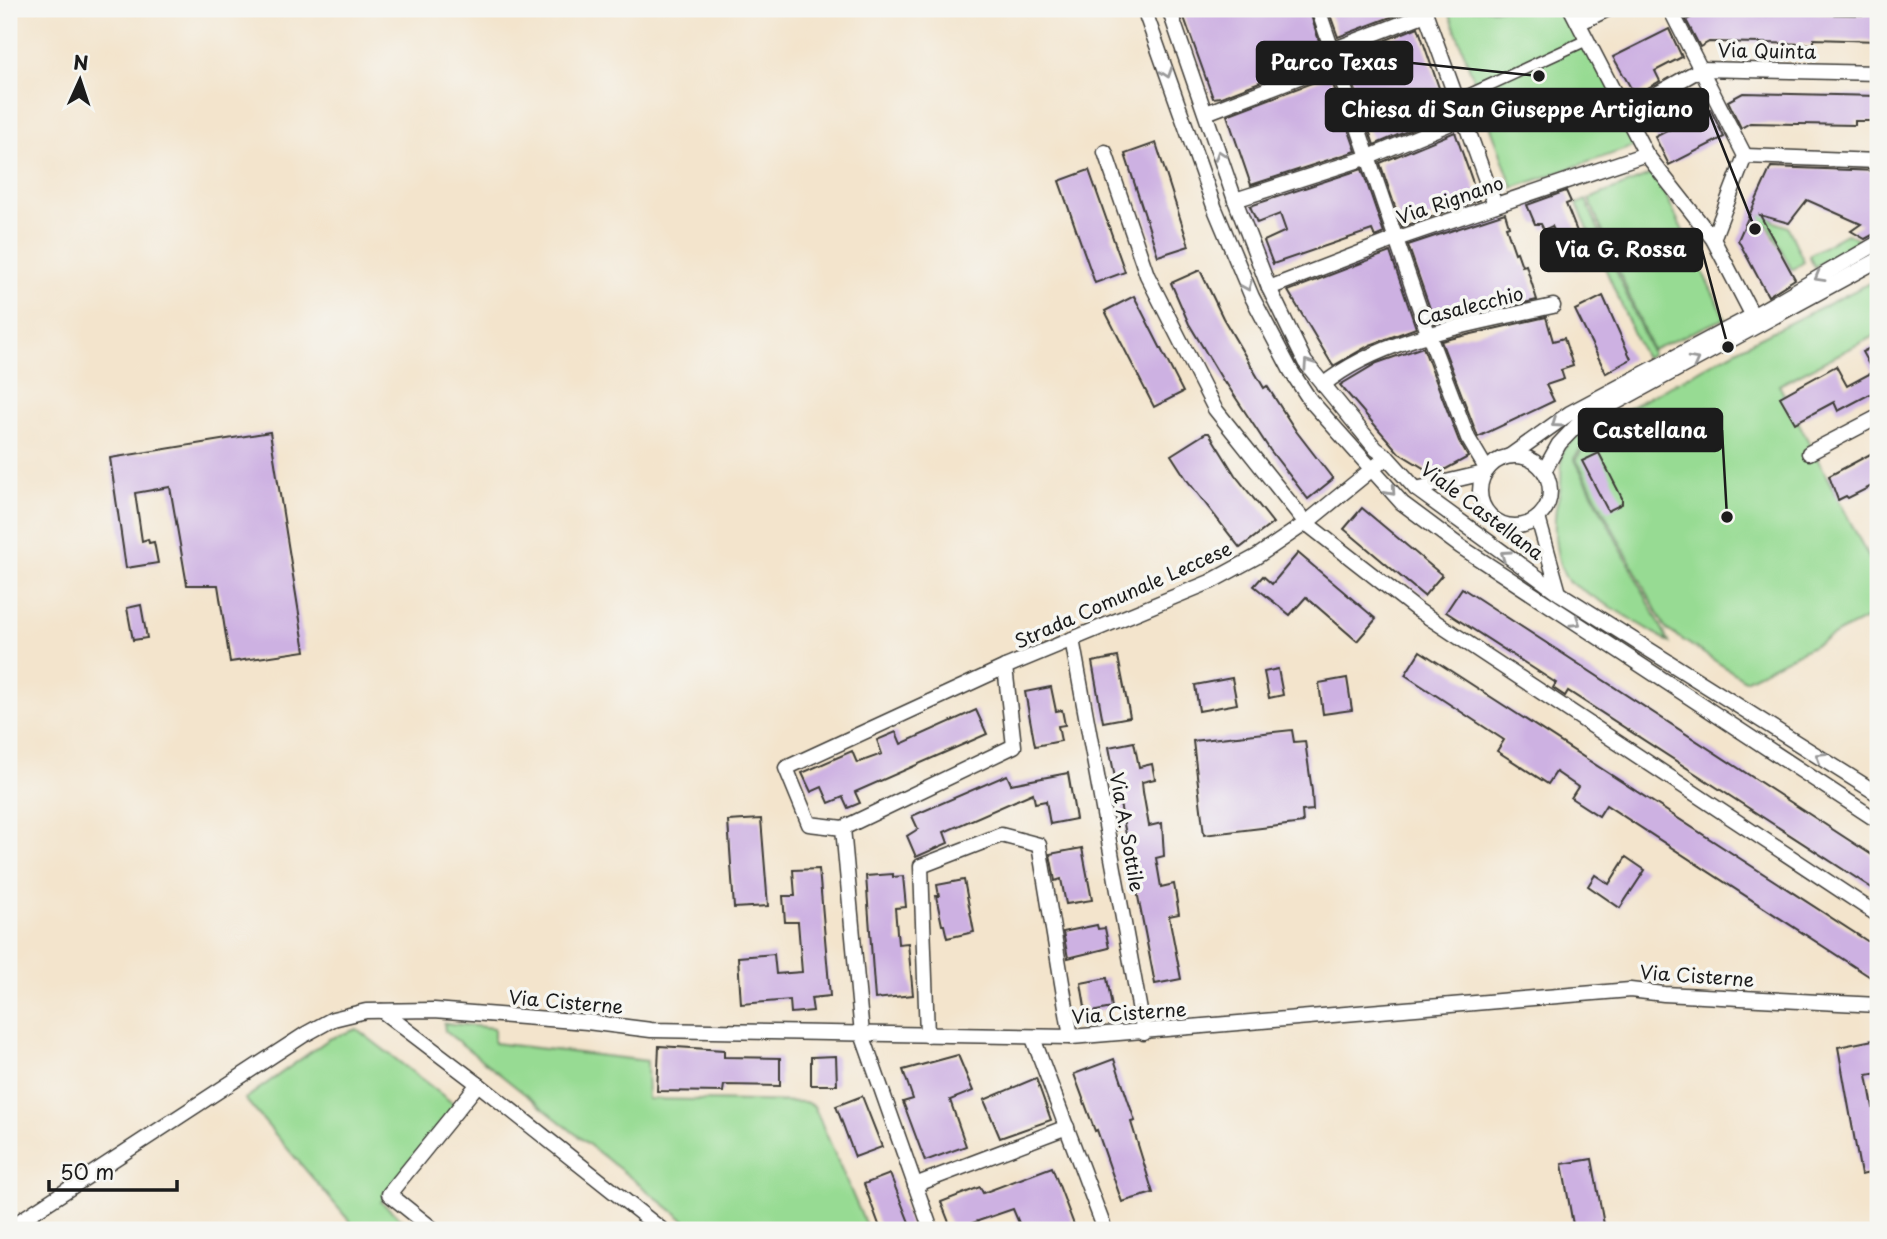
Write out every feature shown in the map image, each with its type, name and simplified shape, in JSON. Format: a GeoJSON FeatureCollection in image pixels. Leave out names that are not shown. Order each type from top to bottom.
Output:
{"type":"FeatureCollection","features":[{"type":"Feature","properties":{"kind":"street"},"geometry":{"type":"LineString","coordinates":[[1144,9],[1215,209],[1252,297],[1291,371],[1310,400],[1373,471],[1402,503],[1461,547],[1878,821]]}},
{"type":"Feature","properties":{"kind":"street","name":"Viale Castellana"},"geometry":{"type":"LineString","coordinates":[[1169,9],[1235,200],[1269,288],[1305,362],[1376,449],[1387,457],[1416,489],[1559,593],[1878,794]]}},
{"type":"Feature","properties":{"kind":"street"},"geometry":{"type":"LineString","coordinates":[[1318,9],[1429,333],[1468,438],[1485,472],[1479,492],[1486,511],[1501,524],[1520,526],[1538,518],[1549,501],[1549,481],[1544,471],[1530,459],[1510,456]]}},
{"type":"Feature","properties":{"kind":"street"},"geometry":{"type":"LineString","coordinates":[[1572,9],[1646,154],[1713,239],[1756,321]]}},
{"type":"Feature","properties":{"kind":"street"},"geometry":{"type":"LineString","coordinates":[[1579,23],[1608,9]]}},
{"type":"Feature","properties":{"kind":"street"},"geometry":{"type":"LineString","coordinates":[[1670,9],[1745,156],[1713,239]]}},
{"type":"Feature","properties":{"kind":"street"},"geometry":{"type":"LineString","coordinates":[[1206,113],[1334,57],[1425,11],[1495,205]]}},
{"type":"Feature","properties":{"kind":"street"},"geometry":{"type":"LineString","coordinates":[[1457,100],[1587,40]]}},
{"type":"Feature","properties":{"kind":"street","name":"Via Quinta"},"geometry":{"type":"LineString","coordinates":[[1625,112],[1701,69],[1878,73]]}},
{"type":"Feature","properties":{"kind":"street"},"geometry":{"type":"LineString","coordinates":[[1235,200],[1369,157],[1463,118]]}},
{"type":"Feature","properties":{"kind":"street"},"geometry":{"type":"LineString","coordinates":[[1105,152],[1147,275],[1216,409],[1306,523],[1416,609],[1878,915]]}},
{"type":"Feature","properties":{"kind":"street","name":"Via Rignano"},"geometry":{"type":"LineString","coordinates":[[1269,288],[1396,239],[1646,154]]}},
{"type":"Feature","properties":{"kind":"street"},"geometry":{"type":"LineString","coordinates":[[1745,156],[1878,161]]}},
{"type":"Feature","properties":{"kind":"street"},"geometry":{"type":"LineString","coordinates":[[1544,471],[1559,444],[1580,422],[1756,321],[1878,243]]}},
{"type":"Feature","properties":{"kind":"street"},"geometry":{"type":"LineString","coordinates":[[1416,489],[1485,472],[1500,459],[1510,456],[1570,414],[1878,260]]}},
{"type":"Feature","properties":{"kind":"street","name":"Casalecchio"},"geometry":{"type":"LineString","coordinates":[[1323,384],[1342,369],[1429,333],[1553,306]]}},
{"type":"Feature","properties":{"kind":"street"},"geometry":{"type":"LineString","coordinates":[[1809,453],[1878,417]]}},
{"type":"Feature","properties":{"kind":"street","name":"Strada Comunale Leccese"},"geometry":{"type":"LineString","coordinates":[[843,828],[809,824],[786,768],[1004,667],[1210,582],[1256,557],[1306,523],[1387,457]]}},
{"type":"Feature","properties":{"kind":"street"},"geometry":{"type":"LineString","coordinates":[[1538,518],[1559,593]]}},
{"type":"Feature","properties":{"kind":"street"},"geometry":{"type":"LineString","coordinates":[[1461,547],[1473,532],[1493,519]]}},
{"type":"Feature","properties":{"kind":"street","name":"Via A. Sottile"},"geometry":{"type":"LineString","coordinates":[[1072,639],[1144,1032]]}},
{"type":"Feature","properties":{"kind":"street"},"geometry":{"type":"LineString","coordinates":[[931,1230],[862,1034],[843,828],[1014,746],[1004,667]]}},
{"type":"Feature","properties":{"kind":"street"},"geometry":{"type":"LineString","coordinates":[[927,1035],[921,866],[1001,835],[1039,845],[1071,1037]]}},
{"type":"Feature","properties":{"kind":"street","name":"Via Cisterne"},"geometry":{"type":"LineString","coordinates":[[9,1228],[304,1035],[333,1019],[366,1011],[434,1010],[651,1030],[1033,1038],[1144,1032],[1630,990],[1878,1005]]}},
{"type":"Feature","properties":{"kind":"street"},"geometry":{"type":"LineString","coordinates":[[382,1011],[662,1230]]}},
{"type":"Feature","properties":{"kind":"street"},"geometry":{"type":"LineString","coordinates":[[1033,1038],[1105,1230]]}},
{"type":"Feature","properties":{"kind":"street"},"geometry":{"type":"LineString","coordinates":[[434,1230],[389,1194],[478,1084]]}},
{"type":"Feature","properties":{"kind":"street"},"geometry":{"type":"LineString","coordinates":[[915,1185],[1067,1127]]}},
{"type":"Feature","properties":{"kind":"green space"},"geometry":{"type":"Polygon","coordinates":[[[1448,9],[1571,9],[1641,144],[1513,188],[1448,9]]]}},
{"type":"Feature","properties":{"kind":"green space"},"geometry":{"type":"Polygon","coordinates":[[[1655,173],[1725,318],[1652,350],[1589,199],[1655,173]]]}},
{"type":"Feature","properties":{"kind":"green space"},"geometry":{"type":"Polygon","coordinates":[[[1586,200],[1652,354],[1645,359],[1577,204],[1586,200]]]}},
{"type":"Feature","properties":{"kind":"green space"},"geometry":{"type":"Polygon","coordinates":[[[1764,209],[1775,222],[1788,227],[1804,262],[1792,270],[1768,225],[1755,226],[1764,209]]]}},
{"type":"Feature","properties":{"kind":"green space"},"geometry":{"type":"Polygon","coordinates":[[[1848,233],[1860,240],[1814,267],[1809,255],[1848,233]]]}},
{"type":"Feature","properties":{"kind":"green space"},"geometry":{"type":"Polygon","coordinates":[[[1878,279],[1878,334],[1779,385],[1878,575],[1878,613],[1745,680],[1666,629],[1576,459],[1601,423],[1755,340],[1878,279]]]}},
{"type":"Feature","properties":{"kind":"green space"},"geometry":{"type":"Polygon","coordinates":[[[1599,423],[1574,458],[1669,642],[1569,582],[1561,566],[1555,526],[1562,453],[1575,437],[1599,423]]]}},
{"type":"Feature","properties":{"kind":"green space"},"geometry":{"type":"Polygon","coordinates":[[[444,1023],[494,1028],[494,1043],[647,1061],[648,1099],[805,1102],[814,1106],[868,1230],[697,1230],[445,1031],[444,1023]]]}},
{"type":"Feature","properties":{"kind":"green space"},"geometry":{"type":"Polygon","coordinates":[[[357,1029],[455,1105],[381,1202],[415,1230],[357,1230],[245,1099],[329,1039],[357,1029]]]}},
{"type":"Feature","properties":{"kind":"building"},"geometry":{"type":"Polygon","coordinates":[[[1181,9],[1309,9],[1324,57],[1213,98],[1181,9]]]}},
{"type":"Feature","properties":{"kind":"building"},"geometry":{"type":"Polygon","coordinates":[[[1328,9],[1412,9],[1338,37],[1328,9]]]}},
{"type":"Feature","properties":{"kind":"building"},"geometry":{"type":"Polygon","coordinates":[[[1709,9],[1723,9],[1723,13],[1784,14],[1784,9],[1815,9],[1815,14],[1878,15],[1878,41],[1814,39],[1814,44],[1709,42],[1700,47],[1686,20],[1709,9]]]}},
{"type":"Feature","properties":{"kind":"building"},"geometry":{"type":"Polygon","coordinates":[[[1418,27],[1448,114],[1374,145],[1347,65],[1379,52],[1376,44],[1418,27]]]}},
{"type":"Feature","properties":{"kind":"building"},"geometry":{"type":"Polygon","coordinates":[[[1669,29],[1682,57],[1655,71],[1660,81],[1635,95],[1613,57],[1669,29]]]}},
{"type":"Feature","properties":{"kind":"building"},"geometry":{"type":"Polygon","coordinates":[[[1330,76],[1356,151],[1251,185],[1227,115],[1330,76]]]}},
{"type":"Feature","properties":{"kind":"building"},"geometry":{"type":"Polygon","coordinates":[[[1743,93],[1878,96],[1878,121],[1855,121],[1855,125],[1750,123],[1741,128],[1728,101],[1743,93]]]}},
{"type":"Feature","properties":{"kind":"building"},"geometry":{"type":"Polygon","coordinates":[[[1710,109],[1724,137],[1669,165],[1655,137],[1710,109]]]}},
{"type":"Feature","properties":{"kind":"building"},"geometry":{"type":"Polygon","coordinates":[[[1455,132],[1479,200],[1402,227],[1380,163],[1455,132]]]}},
{"type":"Feature","properties":{"kind":"building"},"geometry":{"type":"Polygon","coordinates":[[[1156,143],[1189,246],[1158,256],[1125,154],[1156,143]]]}},
{"type":"Feature","properties":{"kind":"building"},"geometry":{"type":"Polygon","coordinates":[[[1771,167],[1878,171],[1878,232],[1865,239],[1851,231],[1861,224],[1807,200],[1789,223],[1760,215],[1795,279],[1768,296],[1738,240],[1771,167]]]}},
{"type":"Feature","properties":{"kind":"building"},"geometry":{"type":"Polygon","coordinates":[[[1362,169],[1384,233],[1375,237],[1372,230],[1273,264],[1264,241],[1286,231],[1280,214],[1257,223],[1250,206],[1362,169]]]}},
{"type":"Feature","properties":{"kind":"building"},"geometry":{"type":"Polygon","coordinates":[[[1089,170],[1125,272],[1095,283],[1059,181],[1089,170]]]}},
{"type":"Feature","properties":{"kind":"building"},"geometry":{"type":"Polygon","coordinates":[[[1566,191],[1571,202],[1566,204],[1580,239],[1585,236],[1595,260],[1575,270],[1552,226],[1544,230],[1541,224],[1535,224],[1527,205],[1566,191]]]}},
{"type":"Feature","properties":{"kind":"building"},"geometry":{"type":"Polygon","coordinates":[[[1505,213],[1509,226],[1506,227],[1515,253],[1517,252],[1522,266],[1526,265],[1537,300],[1435,323],[1408,245],[1505,213]]]}},
{"type":"Feature","properties":{"kind":"building"},"geometry":{"type":"Polygon","coordinates":[[[1390,252],[1416,328],[1370,345],[1333,366],[1288,291],[1390,252]]]}},
{"type":"Feature","properties":{"kind":"building"},"geometry":{"type":"Polygon","coordinates":[[[1200,270],[1223,318],[1264,388],[1267,386],[1296,431],[1333,479],[1308,499],[1270,450],[1225,384],[1189,324],[1171,283],[1200,270]]]}},
{"type":"Feature","properties":{"kind":"building"},"geometry":{"type":"Polygon","coordinates":[[[1134,296],[1183,392],[1154,407],[1105,311],[1134,296]]]}},
{"type":"Feature","properties":{"kind":"building"},"geometry":{"type":"Polygon","coordinates":[[[1603,296],[1631,359],[1606,373],[1575,310],[1603,296]]]}},
{"type":"Feature","properties":{"kind":"building"},"geometry":{"type":"Polygon","coordinates":[[[1546,317],[1553,341],[1564,338],[1573,366],[1561,370],[1564,379],[1546,385],[1554,401],[1478,437],[1441,341],[1546,317]]]}},
{"type":"Feature","properties":{"kind":"building"},"geometry":{"type":"Polygon","coordinates":[[[1878,344],[1878,390],[1838,411],[1834,402],[1795,423],[1780,397],[1836,366],[1847,386],[1873,372],[1862,352],[1878,344]]]}},
{"type":"Feature","properties":{"kind":"building"},"geometry":{"type":"Polygon","coordinates":[[[1423,347],[1459,441],[1468,457],[1435,475],[1399,453],[1340,385],[1377,363],[1423,347]]]}},
{"type":"Feature","properties":{"kind":"building"},"geometry":{"type":"Polygon","coordinates":[[[270,432],[305,651],[230,662],[218,585],[187,585],[170,487],[135,493],[142,541],[148,539],[149,543],[154,542],[158,563],[126,568],[110,458],[270,432]]]}},
{"type":"Feature","properties":{"kind":"building"},"geometry":{"type":"Polygon","coordinates":[[[1209,433],[1235,475],[1273,523],[1240,548],[1171,455],[1209,433]]]}},
{"type":"Feature","properties":{"kind":"building"},"geometry":{"type":"Polygon","coordinates":[[[1878,450],[1878,483],[1838,500],[1829,476],[1878,450]]]}},
{"type":"Feature","properties":{"kind":"building"},"geometry":{"type":"Polygon","coordinates":[[[1599,453],[1622,498],[1622,504],[1608,511],[1582,461],[1599,453]]]}},
{"type":"Feature","properties":{"kind":"building"},"geometry":{"type":"Polygon","coordinates":[[[1362,508],[1442,575],[1424,596],[1344,529],[1362,508]]]}},
{"type":"Feature","properties":{"kind":"building"},"geometry":{"type":"Polygon","coordinates":[[[1298,553],[1376,619],[1357,641],[1306,597],[1290,615],[1254,586],[1263,576],[1272,584],[1298,553]]]}},
{"type":"Feature","properties":{"kind":"building"},"geometry":{"type":"Polygon","coordinates":[[[1462,588],[1878,859],[1878,892],[1568,691],[1565,696],[1553,688],[1556,683],[1446,612],[1462,588]]]}},
{"type":"Feature","properties":{"kind":"building"},"geometry":{"type":"Polygon","coordinates":[[[141,605],[147,638],[133,640],[127,608],[141,605]]]}},
{"type":"Feature","properties":{"kind":"building"},"geometry":{"type":"Polygon","coordinates":[[[1420,651],[1878,948],[1878,982],[1606,805],[1599,816],[1571,798],[1578,787],[1556,772],[1548,784],[1497,751],[1504,740],[1405,675],[1420,651]]]}},
{"type":"Feature","properties":{"kind":"building"},"geometry":{"type":"Polygon","coordinates":[[[1118,657],[1130,717],[1103,722],[1092,662],[1118,657]]]}},
{"type":"Feature","properties":{"kind":"building"},"geometry":{"type":"Polygon","coordinates":[[[1278,669],[1283,695],[1269,698],[1264,672],[1278,669]]]}},
{"type":"Feature","properties":{"kind":"building"},"geometry":{"type":"Polygon","coordinates":[[[1232,678],[1237,704],[1199,711],[1195,685],[1232,678]]]}},
{"type":"Feature","properties":{"kind":"building"},"geometry":{"type":"Polygon","coordinates":[[[1347,678],[1352,710],[1323,714],[1319,683],[1347,678]]]}},
{"type":"Feature","properties":{"kind":"building"},"geometry":{"type":"Polygon","coordinates":[[[1051,687],[1056,711],[1062,710],[1065,725],[1058,726],[1061,741],[1035,746],[1025,692],[1051,687]]]}},
{"type":"Feature","properties":{"kind":"building"},"geometry":{"type":"Polygon","coordinates":[[[976,710],[987,734],[855,792],[860,803],[848,808],[843,797],[829,803],[822,787],[811,792],[802,773],[852,751],[857,763],[882,754],[877,740],[896,732],[901,744],[976,710]]]}},
{"type":"Feature","properties":{"kind":"building"},"geometry":{"type":"Polygon","coordinates":[[[1292,730],[1294,742],[1305,741],[1312,791],[1313,810],[1302,811],[1303,823],[1204,835],[1193,741],[1292,730]]]}},
{"type":"Feature","properties":{"kind":"building"},"geometry":{"type":"Polygon","coordinates":[[[1134,742],[1139,767],[1152,764],[1155,779],[1142,782],[1149,826],[1162,823],[1164,856],[1156,858],[1161,887],[1174,884],[1179,914],[1169,916],[1181,979],[1155,984],[1109,747],[1134,742]]]}},
{"type":"Feature","properties":{"kind":"building"},"geometry":{"type":"Polygon","coordinates":[[[1068,773],[1076,819],[1050,824],[1046,801],[1035,803],[1033,793],[944,832],[948,843],[916,857],[907,836],[918,829],[912,816],[1007,775],[1011,784],[1068,773]]]}},
{"type":"Feature","properties":{"kind":"building"},"geometry":{"type":"Polygon","coordinates":[[[761,819],[768,906],[734,908],[728,821],[761,819]]]}},
{"type":"Feature","properties":{"kind":"building"},"geometry":{"type":"Polygon","coordinates":[[[1082,848],[1092,900],[1066,904],[1061,879],[1055,881],[1050,854],[1082,848]]]}},
{"type":"Feature","properties":{"kind":"building"},"geometry":{"type":"Polygon","coordinates":[[[1626,857],[1645,870],[1620,908],[1588,886],[1595,875],[1609,884],[1626,857]]]}},
{"type":"Feature","properties":{"kind":"building"},"geometry":{"type":"Polygon","coordinates":[[[819,869],[830,996],[811,998],[813,1011],[791,1013],[790,1000],[741,1004],[738,957],[774,954],[776,974],[802,972],[798,922],[785,922],[783,896],[795,896],[793,870],[819,869]]]}},
{"type":"Feature","properties":{"kind":"building"},"geometry":{"type":"Polygon","coordinates":[[[893,874],[893,877],[903,876],[906,907],[895,908],[898,944],[908,943],[913,995],[875,999],[866,876],[893,874]]]}},
{"type":"Feature","properties":{"kind":"building"},"geometry":{"type":"Polygon","coordinates":[[[964,880],[974,932],[947,938],[936,896],[939,896],[937,885],[964,880]]]}},
{"type":"Feature","properties":{"kind":"building"},"geometry":{"type":"Polygon","coordinates":[[[1097,925],[1098,929],[1105,928],[1109,948],[1068,958],[1063,932],[1097,925]]]}},
{"type":"Feature","properties":{"kind":"building"},"geometry":{"type":"Polygon","coordinates":[[[1107,978],[1112,1008],[1086,1013],[1081,983],[1107,978]]]}},
{"type":"Feature","properties":{"kind":"building"},"geometry":{"type":"Polygon","coordinates":[[[1878,1039],[1878,1073],[1867,1075],[1878,1134],[1878,1156],[1872,1160],[1874,1172],[1861,1175],[1838,1047],[1878,1039]]]}},
{"type":"Feature","properties":{"kind":"building"},"geometry":{"type":"Polygon","coordinates":[[[659,1046],[724,1050],[724,1057],[780,1058],[780,1086],[724,1085],[723,1092],[657,1091],[659,1046]]]}},
{"type":"Feature","properties":{"kind":"building"},"geometry":{"type":"Polygon","coordinates":[[[958,1055],[973,1091],[950,1100],[966,1146],[925,1161],[903,1102],[913,1099],[903,1070],[958,1055]]]}},
{"type":"Feature","properties":{"kind":"building"},"geometry":{"type":"Polygon","coordinates":[[[836,1056],[837,1085],[811,1085],[811,1057],[836,1056]]]}},
{"type":"Feature","properties":{"kind":"building"},"geometry":{"type":"Polygon","coordinates":[[[1114,1059],[1135,1121],[1131,1122],[1153,1193],[1122,1202],[1074,1074],[1114,1059]]]}},
{"type":"Feature","properties":{"kind":"building"},"geometry":{"type":"Polygon","coordinates":[[[1036,1078],[1051,1120],[1000,1138],[984,1100],[1036,1078]]]}},
{"type":"Feature","properties":{"kind":"building"},"geometry":{"type":"Polygon","coordinates":[[[862,1096],[882,1147],[855,1157],[836,1106],[862,1096]]]}},
{"type":"Feature","properties":{"kind":"building"},"geometry":{"type":"Polygon","coordinates":[[[1592,1159],[1605,1230],[1574,1230],[1562,1164],[1592,1159]]]}},
{"type":"Feature","properties":{"kind":"building"},"geometry":{"type":"Polygon","coordinates":[[[1052,1167],[1076,1230],[1022,1230],[1013,1209],[952,1230],[941,1202],[980,1187],[983,1193],[1052,1167]]]}},
{"type":"Feature","properties":{"kind":"building"},"geometry":{"type":"Polygon","coordinates":[[[890,1174],[910,1225],[896,1230],[881,1230],[864,1184],[890,1174]]]}},
{"type":"Feature","properties":{"kind":"place","name":"Parco Texas"},"geometry":{"type":"Point","coordinates":[1539,76]}},
{"type":"Feature","properties":{"kind":"place","name":"Chiesa di San Giuseppe Artigiano"},"geometry":{"type":"Point","coordinates":[1755,229]}},
{"type":"Feature","properties":{"kind":"place","name":"Via G. Rossa"},"geometry":{"type":"Point","coordinates":[1728,347]}},
{"type":"Feature","properties":{"kind":"place","name":"Castellana"},"geometry":{"type":"Point","coordinates":[1727,517]}}]}
